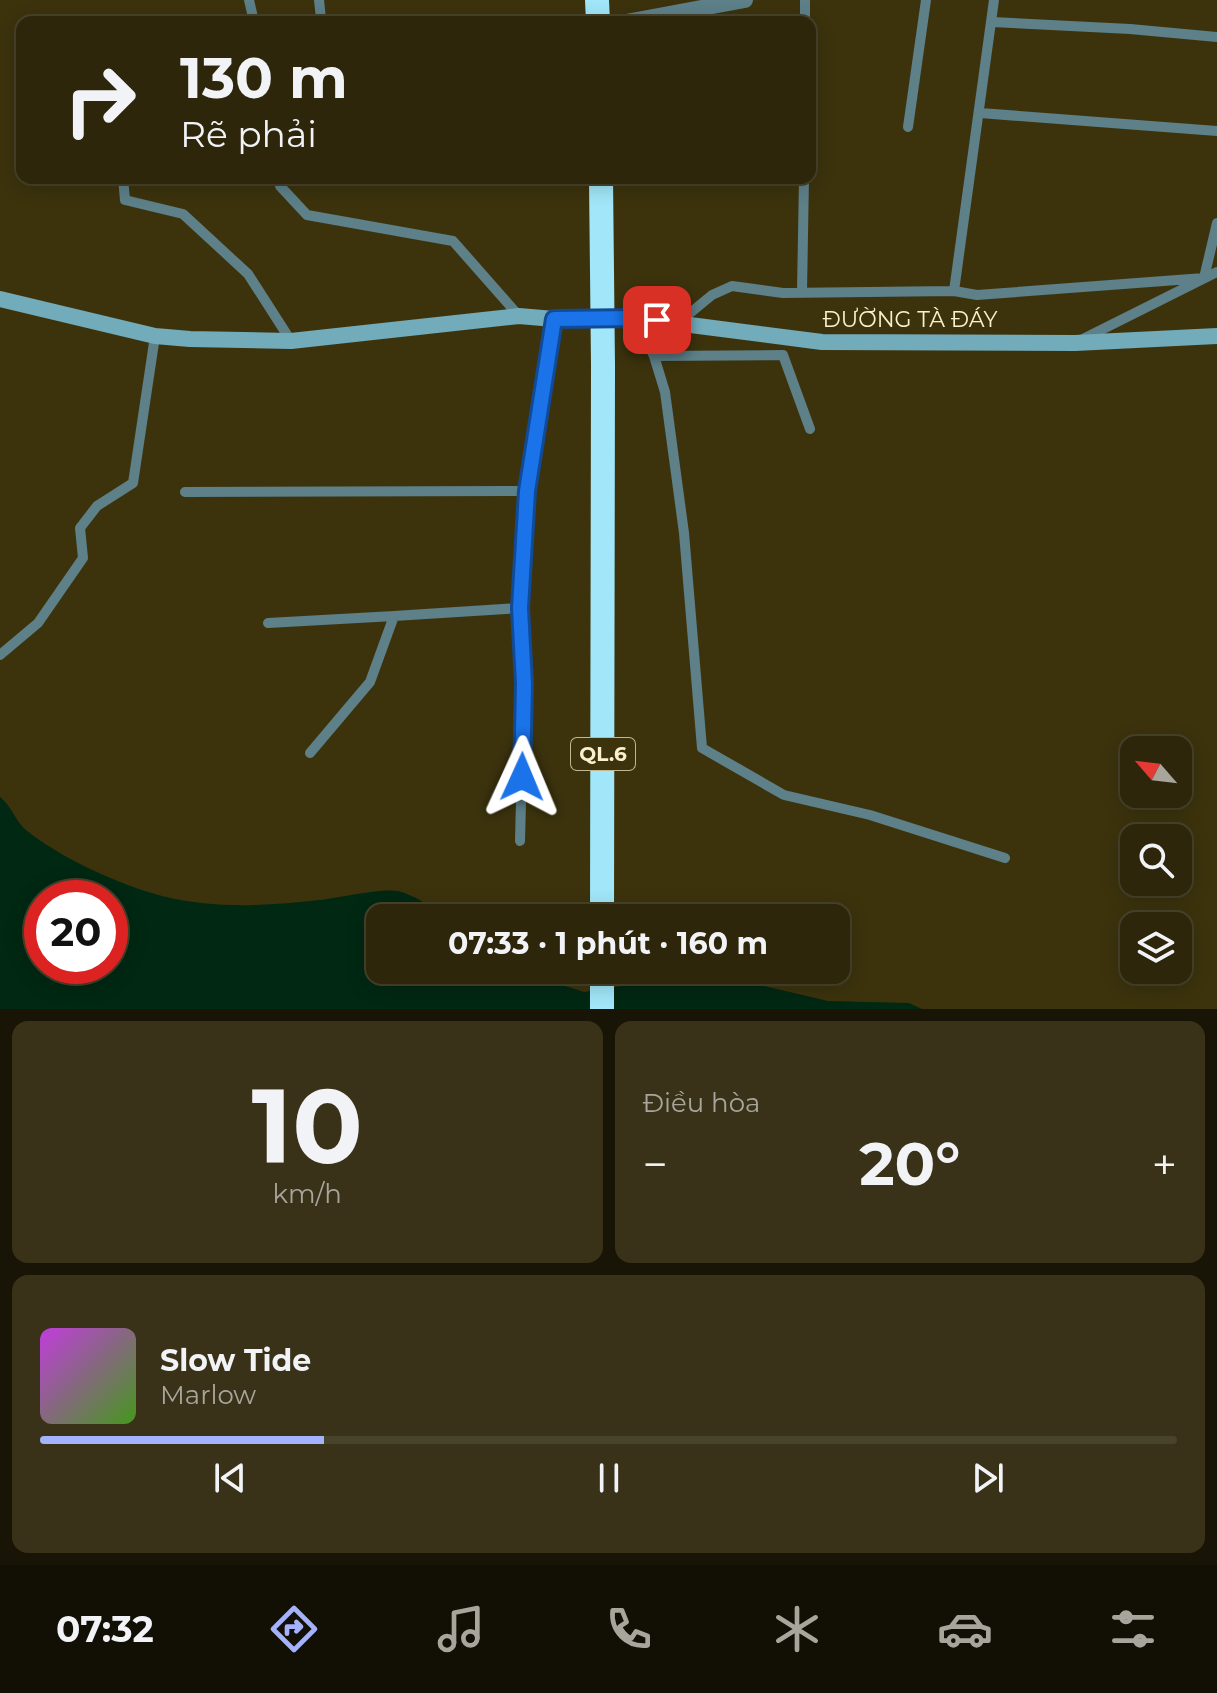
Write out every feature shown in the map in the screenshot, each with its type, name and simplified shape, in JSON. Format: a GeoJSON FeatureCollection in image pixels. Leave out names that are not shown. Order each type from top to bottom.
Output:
{"type":"FeatureCollection","features":[{"type":"Feature","properties":{"kind":"highway","name":"QL.6"},"geometry":{"type":"LineString","coordinates":[[601,184],[602,904]]}},
{"type":"Feature","properties":{"kind":"highway"},"geometry":{"type":"LineString","coordinates":[[602,984],[602,1009]]}},
{"type":"Feature","properties":{"kind":"street"},"geometry":{"type":"LineString","coordinates":[[658,16],[745,0]]}},
{"type":"Feature","properties":{"kind":"street","name":"ĐƯỜNG TÀ ĐÁY"},"geometry":{"type":"LineString","coordinates":[[0,299],[155,336],[291,341],[519,316],[554,319],[636,318],[822,342],[1075,343],[1217,336]]}},
{"type":"Feature","properties":{"kind":"lane"},"geometry":{"type":"LineString","coordinates":[[908,127],[926,0]]}},
{"type":"Feature","properties":{"kind":"lane"},"geometry":{"type":"LineString","coordinates":[[954,291],[994,0]]}},
{"type":"Feature","properties":{"kind":"lane"},"geometry":{"type":"LineString","coordinates":[[992,22],[1217,37]]}},
{"type":"Feature","properties":{"kind":"lane"},"geometry":{"type":"LineString","coordinates":[[980,113],[1217,131]]}},
{"type":"Feature","properties":{"kind":"lane"},"geometry":{"type":"LineString","coordinates":[[124,184],[125,200],[183,214],[248,274],[291,341]]}},
{"type":"Feature","properties":{"kind":"lane"},"geometry":{"type":"LineString","coordinates":[[280,184],[307,215],[453,241],[519,316]]}},
{"type":"Feature","properties":{"kind":"lane"},"geometry":{"type":"LineString","coordinates":[[802,292],[804,184]]}},
{"type":"Feature","properties":{"kind":"lane"},"geometry":{"type":"LineString","coordinates":[[1204,278],[1217,223]]}},
{"type":"Feature","properties":{"kind":"lane"},"geometry":{"type":"LineString","coordinates":[[1075,343],[1217,272]]}},
{"type":"Feature","properties":{"kind":"lane"},"geometry":{"type":"LineString","coordinates":[[678,323],[712,295],[732,286],[802,292],[954,291],[977,295],[1204,278]]}},
{"type":"Feature","properties":{"kind":"lane"},"geometry":{"type":"LineString","coordinates":[[636,318],[654,356],[665,392],[684,533],[702,748],[784,795],[870,815],[1005,858]]}},
{"type":"Feature","properties":{"kind":"lane"},"geometry":{"type":"LineString","coordinates":[[520,841],[524,684],[520,608],[527,491],[554,319]]}},
{"type":"Feature","properties":{"kind":"lane"},"geometry":{"type":"LineString","coordinates":[[0,655],[38,623],[83,558],[80,528],[97,506],[133,483],[155,336]]}},
{"type":"Feature","properties":{"kind":"lane"},"geometry":{"type":"LineString","coordinates":[[654,356],[783,355],[810,429]]}},
{"type":"Feature","properties":{"kind":"lane"},"geometry":{"type":"LineString","coordinates":[[185,492],[527,491]]}},
{"type":"Feature","properties":{"kind":"lane"},"geometry":{"type":"LineString","coordinates":[[268,623],[520,608]]}},
{"type":"Feature","properties":{"kind":"lane"},"geometry":{"type":"LineString","coordinates":[[310,753],[370,682],[394,616]]}},
{"type":"Feature","properties":{"kind":"shaded area"},"geometry":{"type":"Polygon","coordinates":[[[0,797],[26,830],[40,841],[116,880],[24,880],[24,984],[128,984],[128,885],[162,896],[220,905],[260,905],[398,891],[426,904],[366,904],[366,984],[559,984],[584,992],[634,984],[756,984],[828,1001],[909,1003],[922,1009],[0,1009],[0,797]]]}},
{"type":"Feature","properties":{"kind":"route"},"geometry":{"type":"LineString","coordinates":[[522,777],[524,684],[520,608],[527,491],[554,319],[603,317],[657,320]]}}]}
